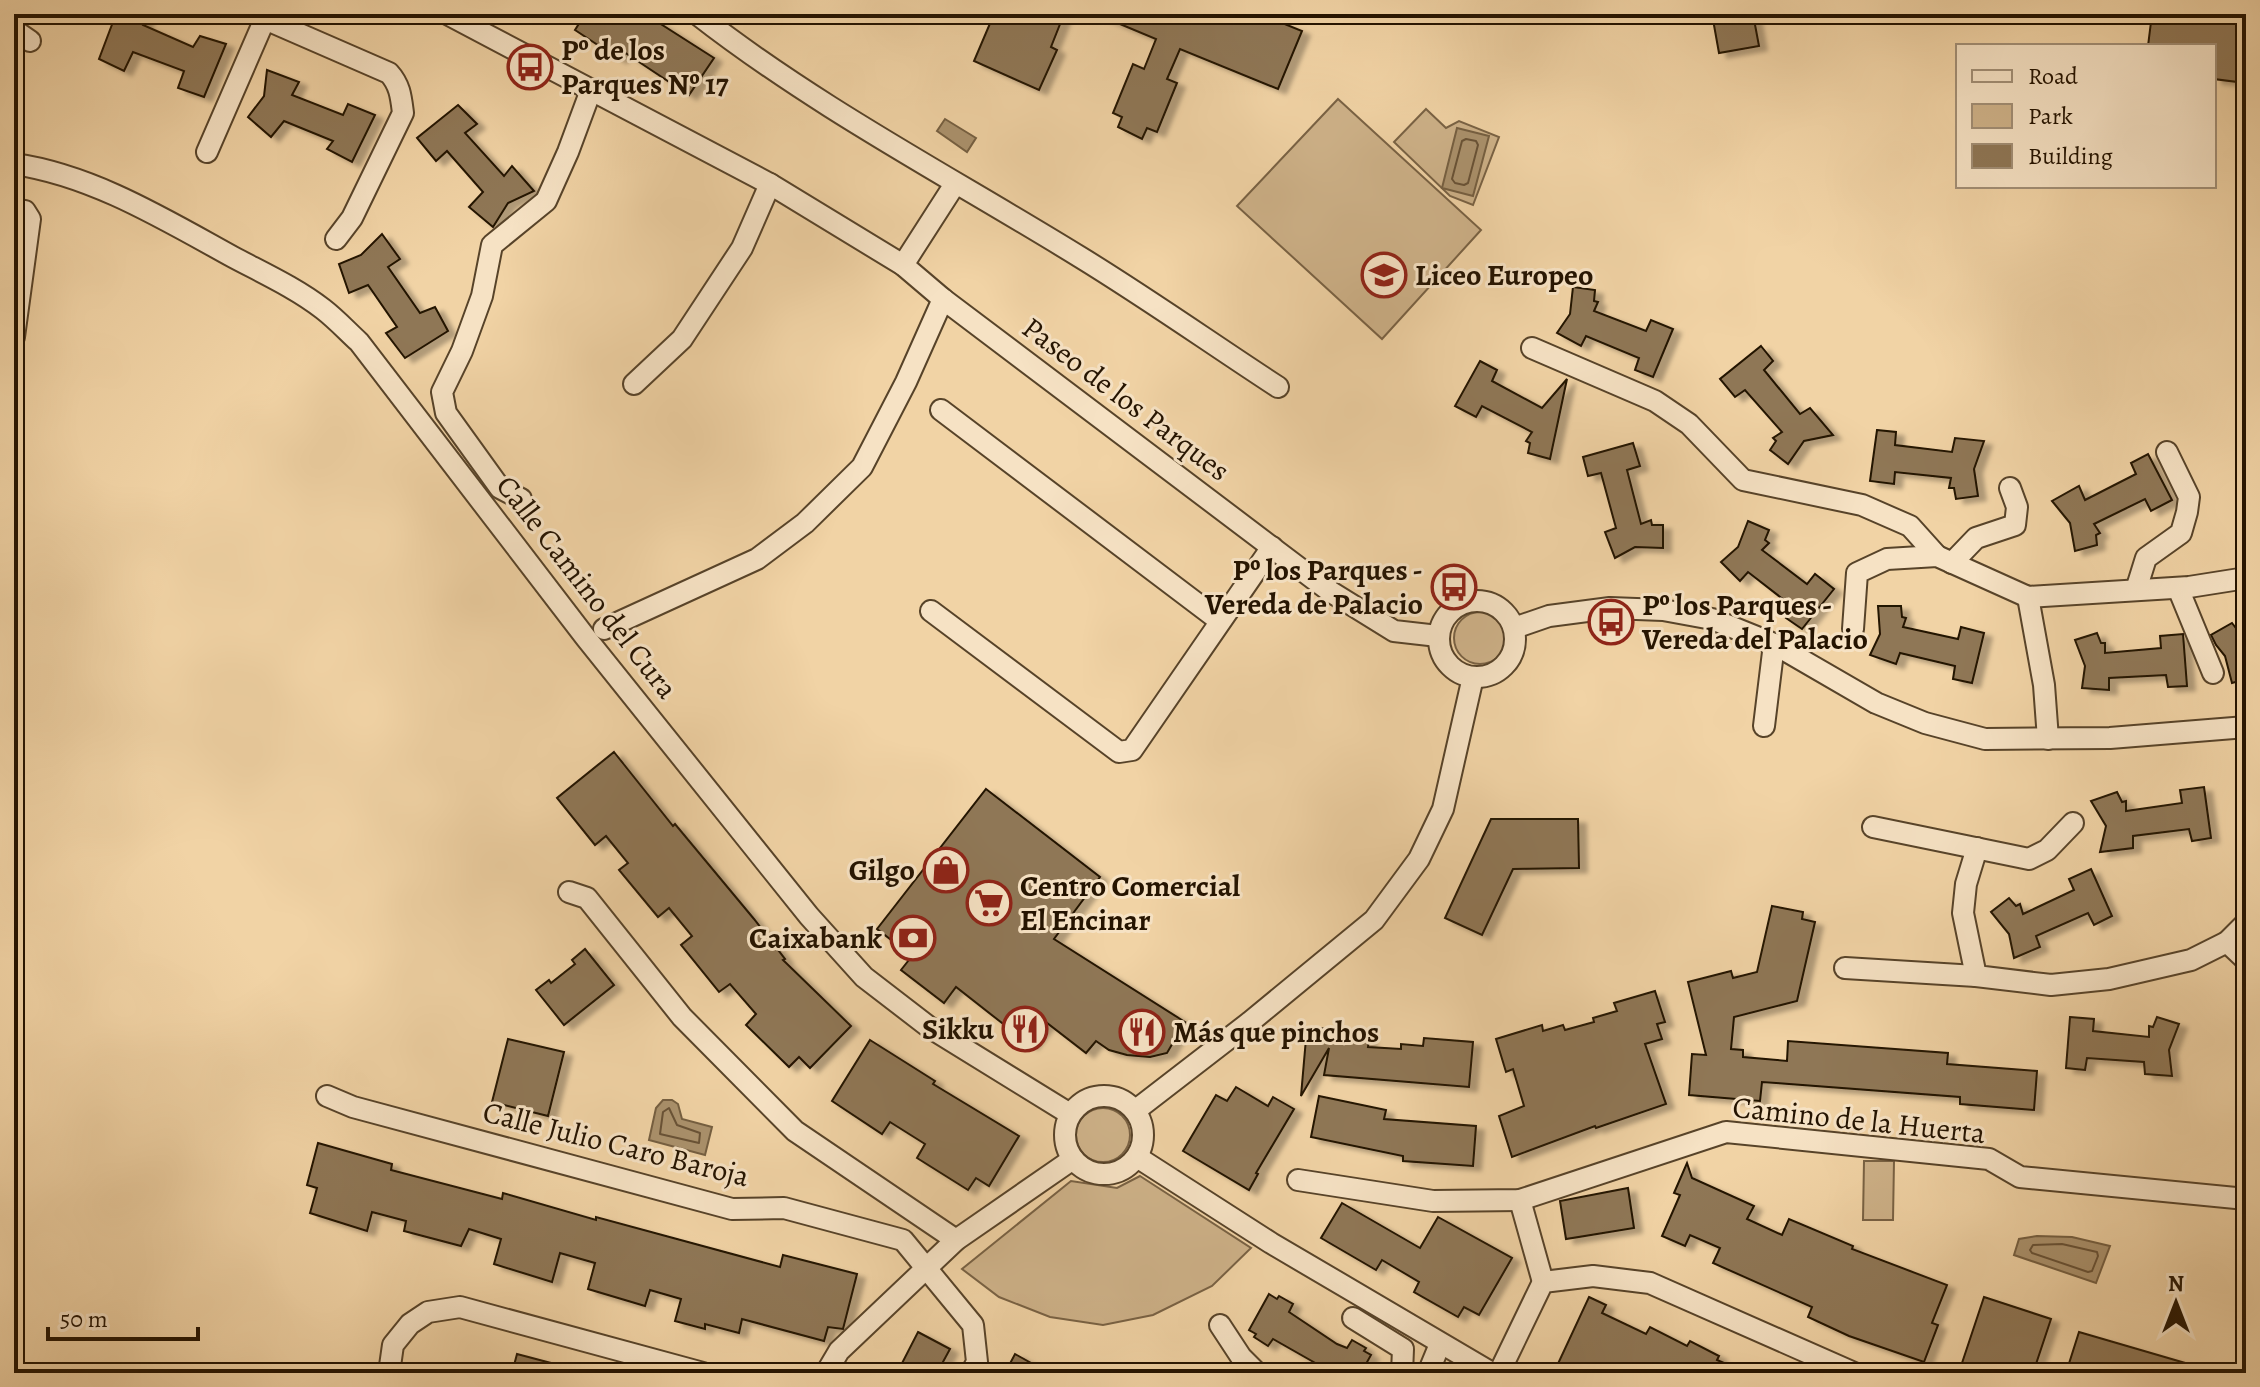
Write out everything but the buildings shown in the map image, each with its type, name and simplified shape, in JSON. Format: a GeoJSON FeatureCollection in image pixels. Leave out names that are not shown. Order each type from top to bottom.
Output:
{"type":"FeatureCollection","features":[{"type":"Feature","properties":{"kind":"street","name":"Paseo de los Parques"},"geometry":{"type":"LineString","coordinates":[[447,14],[770,184],[903,265],[943,299],[1331,592],[1394,631],[1438,636]]}},
{"type":"Feature","properties":{"kind":"street"},"geometry":{"type":"LineString","coordinates":[[697,14],[739,47],[955,184],[1082,258],[1278,387]]}},
{"type":"Feature","properties":{"kind":"street"},"geometry":{"type":"LineString","coordinates":[[207,152],[266,16],[389,73],[396,80],[403,113],[352,218],[336,239]]}},
{"type":"Feature","properties":{"kind":"street"},"geometry":{"type":"LineString","coordinates":[[521,499],[500,488],[446,413],[442,392],[462,351],[482,296],[492,245],[546,201],[591,90]]}},
{"type":"Feature","properties":{"kind":"street","name":"Calle Camino del Cura"},"geometry":{"type":"LineString","coordinates":[[14,164],[42,168],[79,180],[174,225],[321,308],[359,342],[586,638],[809,916],[864,977],[929,1027],[1070,1114]]}},
{"type":"Feature","properties":{"kind":"street"},"geometry":{"type":"LineString","coordinates":[[634,384],[682,339],[742,248],[770,184]]}},
{"type":"Feature","properties":{"kind":"street"},"geometry":{"type":"LineString","coordinates":[[903,265],[955,184]]}},
{"type":"Feature","properties":{"kind":"street"},"geometry":{"type":"LineString","coordinates":[[14,209],[25,211],[30,219],[14,337]]}},
{"type":"Feature","properties":{"kind":"street"},"geometry":{"type":"LineString","coordinates":[[604,629],[757,559],[805,523],[862,467],[902,392],[943,299]]}},
{"type":"Feature","properties":{"kind":"street"},"geometry":{"type":"LineString","coordinates":[[1532,348],[1655,401],[1689,424],[1743,480],[1862,505],[1910,526],[1944,560],[2028,597],[2178,588],[2246,578]]}},
{"type":"Feature","properties":{"kind":"street"},"geometry":{"type":"LineString","coordinates":[[941,410],[1220,621]]}},
{"type":"Feature","properties":{"kind":"street"},"geometry":{"type":"LineString","coordinates":[[2136,590],[2146,558],[2181,533],[2187,512],[2189,497],[2167,452]]}},
{"type":"Feature","properties":{"kind":"street"},"geometry":{"type":"LineString","coordinates":[[1853,629],[1857,573],[1887,559],[1944,560],[1976,538],[2015,525],[2017,507],[2010,488]]}},
{"type":"Feature","properties":{"kind":"street"},"geometry":{"type":"LineString","coordinates":[[931,611],[1119,752],[1132,750],[1272,547]]}},
{"type":"Feature","properties":{"kind":"street"},"geometry":{"type":"LineString","coordinates":[[2178,588],[2213,673]]}},
{"type":"Feature","properties":{"kind":"street"},"geometry":{"type":"LineString","coordinates":[[2028,597],[2044,685],[2048,739]]}},
{"type":"Feature","properties":{"kind":"street"},"geometry":{"type":"LineString","coordinates":[[1486,601],[1508,616],[1514,628],[1513,652],[1506,663],[1485,676],[1462,674],[1444,659],[1438,636],[1449,612],[1460,604],[1486,601]]}},
{"type":"Feature","properties":{"kind":"street"},"geometry":{"type":"LineString","coordinates":[[1514,628],[1549,616],[1610,608],[1663,610],[1712,619],[1774,644],[1876,703],[1925,723],[1985,739],[2110,738],[2246,727]]}},
{"type":"Feature","properties":{"kind":"street"},"geometry":{"type":"LineString","coordinates":[[1764,726],[1774,644]]}},
{"type":"Feature","properties":{"kind":"street"},"geometry":{"type":"LineString","coordinates":[[1136,1110],[1374,920],[1419,859],[1443,809],[1473,677]]}},
{"type":"Feature","properties":{"kind":"street"},"geometry":{"type":"LineString","coordinates":[[1873,827],[2029,859],[2047,850],[2073,823]]}},
{"type":"Feature","properties":{"kind":"street"},"geometry":{"type":"LineString","coordinates":[[1976,976],[1963,913],[1966,884],[1977,848]]}},
{"type":"Feature","properties":{"kind":"street"},"geometry":{"type":"LineString","coordinates":[[569,892],[587,898],[682,1017],[795,1131],[956,1240]]}},
{"type":"Feature","properties":{"kind":"street"},"geometry":{"type":"LineString","coordinates":[[1845,968],[1976,976],[2051,985],[2109,979],[2191,960],[2227,942],[2246,923]]}},
{"type":"Feature","properties":{"kind":"street"},"geometry":{"type":"LineString","coordinates":[[2227,942],[2246,960]]}},
{"type":"Feature","properties":{"kind":"street"},"geometry":{"type":"LineString","coordinates":[[1109,1095],[1124,1100],[1136,1110],[1143,1125],[1144,1141],[1137,1157],[1127,1167],[1113,1173],[1098,1174],[1084,1169],[1073,1159],[1066,1145],[1065,1129],[1070,1114],[1080,1103],[1094,1096],[1109,1095]]}},
{"type":"Feature","properties":{"kind":"street","name":"Calle Julio Caro Baroja"},"geometry":{"type":"LineString","coordinates":[[327,1096],[353,1107],[732,1209],[784,1208],[903,1240],[973,1325],[977,1362],[971,1373]]}},
{"type":"Feature","properties":{"kind":"street","name":"Camino de la Huerta"},"geometry":{"type":"LineString","coordinates":[[1298,1180],[1433,1201],[1520,1200],[1726,1132],[1989,1159],[2020,1177],[2246,1199]]}},
{"type":"Feature","properties":{"kind":"street"},"geometry":{"type":"LineString","coordinates":[[1137,1157],[1271,1243],[1492,1373]]}},
{"type":"Feature","properties":{"kind":"street"},"geometry":{"type":"LineString","coordinates":[[826,1373],[839,1351],[956,1240],[1073,1159]]}},
{"type":"Feature","properties":{"kind":"street"},"geometry":{"type":"LineString","coordinates":[[1499,1373],[1543,1282],[1520,1200]]}},
{"type":"Feature","properties":{"kind":"street"},"geometry":{"type":"LineString","coordinates":[[1543,1282],[1593,1276],[1650,1283],[1854,1373]]}},
{"type":"Feature","properties":{"kind":"street"},"geometry":{"type":"LineString","coordinates":[[389,1373],[393,1345],[410,1324],[428,1312],[460,1307],[703,1373]]}},
{"type":"Feature","properties":{"kind":"street"},"geometry":{"type":"LineString","coordinates":[[1353,1318],[1403,1349],[1402,1373]]}},
{"type":"Feature","properties":{"kind":"street"},"geometry":{"type":"LineString","coordinates":[[1220,1325],[1254,1371]]}},
{"type":"Feature","properties":{"kind":"street"},"geometry":{"type":"LineString","coordinates":[[1428,1373],[1440,1344]]}},
{"type":"Feature","properties":{"kind":"green space"},"geometry":{"type":"Polygon","coordinates":[[[1338,99],[1481,230],[1382,339],[1237,206],[1338,99]]]}},
{"type":"Feature","properties":{"kind":"green space"},"geometry":{"type":"Polygon","coordinates":[[[1426,109],[1446,128],[1459,121],[1499,137],[1473,205],[1450,196],[1394,142],[1426,109]]]}},
{"type":"Feature","properties":{"kind":"green space"},"geometry":{"type":"Polygon","coordinates":[[[1480,612],[1499,619],[1506,638],[1499,657],[1480,664],[1461,657],[1454,638],[1461,619],[1480,612]]]}},
{"type":"Feature","properties":{"kind":"green space"},"geometry":{"type":"Polygon","coordinates":[[[1103,1108],[1122,1116],[1130,1135],[1122,1154],[1103,1162],[1084,1154],[1076,1135],[1084,1116],[1103,1108]]]}},
{"type":"Feature","properties":{"kind":"green space"},"geometry":{"type":"Polygon","coordinates":[[[1864,1161],[1894,1161],[1893,1220],[1863,1220],[1864,1161]]]}},
{"type":"Feature","properties":{"kind":"green space"},"geometry":{"type":"Polygon","coordinates":[[[1140,1176],[1251,1248],[1212,1286],[1153,1315],[1103,1325],[1050,1317],[999,1297],[962,1269],[1071,1181],[1117,1188],[1140,1176]]]}},
{"type":"Feature","properties":{"kind":"water"},"geometry":{"type":"Polygon","coordinates":[[[945,119],[976,138],[967,152],[937,131],[945,119]]]}},
{"type":"Feature","properties":{"kind":"water"},"geometry":{"type":"Polygon","coordinates":[[[1457,128],[1489,136],[1473,196],[1442,188],[1457,128]]]}},
{"type":"Feature","properties":{"kind":"water"},"geometry":{"type":"Polygon","coordinates":[[[663,1100],[678,1104],[682,1119],[712,1127],[705,1155],[649,1140],[656,1108],[663,1100]]]}},
{"type":"Feature","properties":{"kind":"water"},"geometry":{"type":"Polygon","coordinates":[[[2072,1237],[2110,1246],[2096,1283],[2014,1255],[2019,1239],[2072,1237]]]}},
{"type":"Feature","properties":{"kind":"place","name":"Pº de los Parques Nº 17"},"geometry":{"type":"Point","coordinates":[530,67]}},
{"type":"Feature","properties":{"kind":"place","name":"Liceo Europeo"},"geometry":{"type":"Point","coordinates":[1384,275]}},
{"type":"Feature","properties":{"kind":"place","name":"Pº los Parques - Vereda de Palacio"},"geometry":{"type":"Point","coordinates":[1454,587]}},
{"type":"Feature","properties":{"kind":"place","name":"Pº los Parques - Vereda del Palacio"},"geometry":{"type":"Point","coordinates":[1611,622]}},
{"type":"Feature","properties":{"kind":"place","name":"Gilgo"},"geometry":{"type":"Point","coordinates":[946,870]}},
{"type":"Feature","properties":{"kind":"place","name":"Centro Comercial El Encinar"},"geometry":{"type":"Point","coordinates":[989,903]}},
{"type":"Feature","properties":{"kind":"place","name":"Caixabank"},"geometry":{"type":"Point","coordinates":[913,938]}},
{"type":"Feature","properties":{"kind":"place","name":"Sikku"},"geometry":{"type":"Point","coordinates":[1025,1029]}},
{"type":"Feature","properties":{"kind":"place","name":"Más que pinchos"},"geometry":{"type":"Point","coordinates":[1142,1032]}}]}
